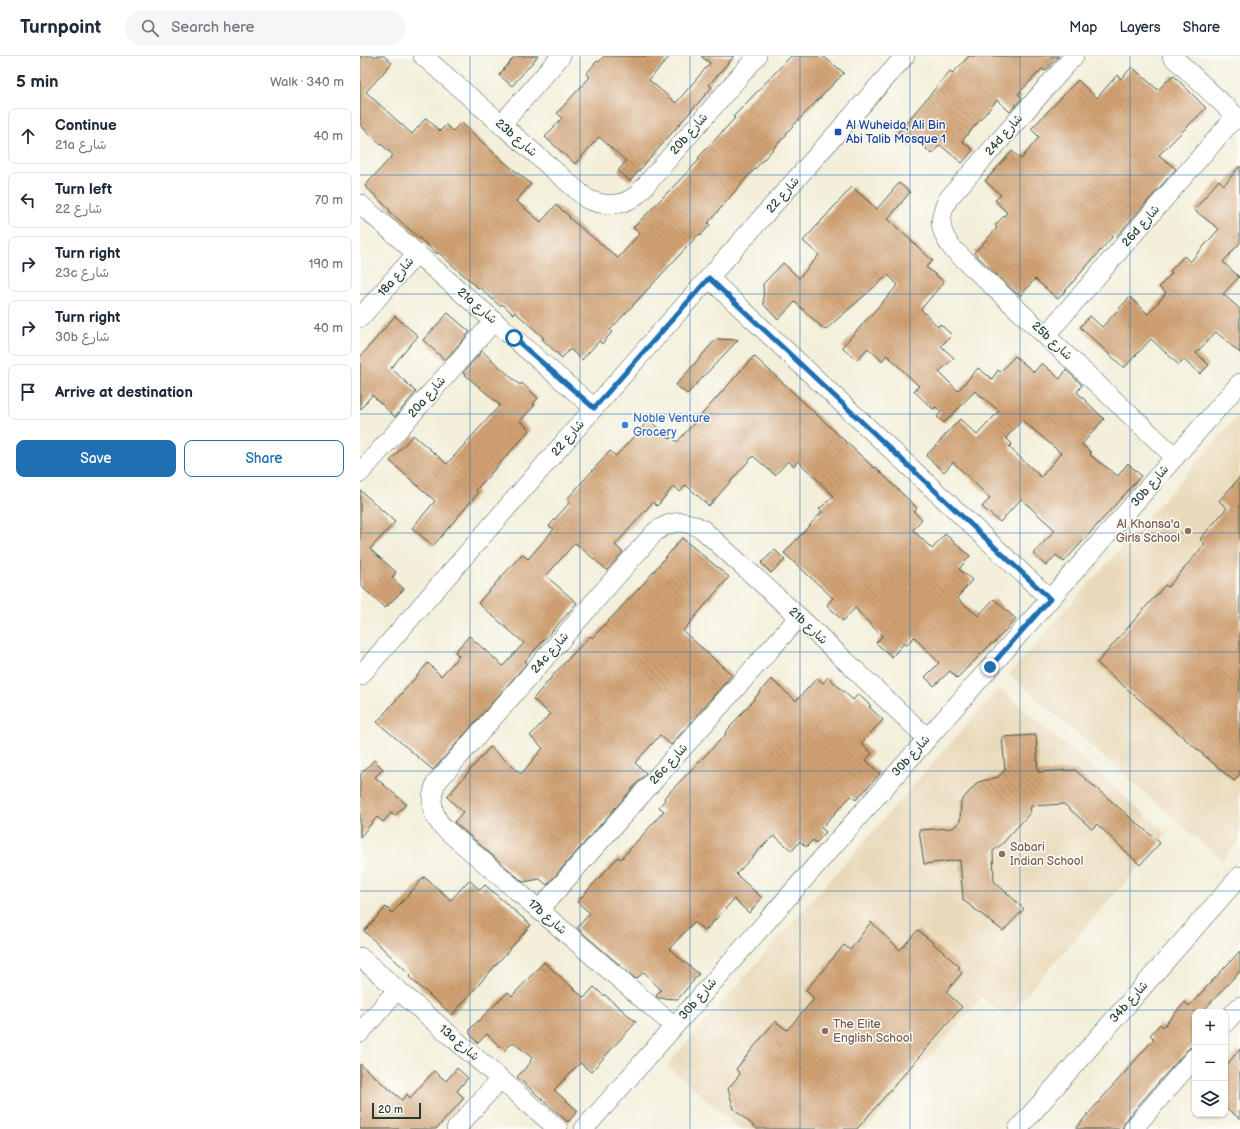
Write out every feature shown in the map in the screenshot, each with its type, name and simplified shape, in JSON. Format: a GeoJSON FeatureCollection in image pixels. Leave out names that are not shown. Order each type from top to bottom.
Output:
{"type":"FeatureCollection","features":[{"type":"Feature","properties":{"kind":"street","name":"23b شارع"},"geometry":{"type":"LineString","coordinates":[[423,56],[587,199],[606,205],[616,205]]}},
{"type":"Feature","properties":{"kind":"street"},"geometry":{"type":"LineString","coordinates":[[501,125],[561,56]]}},
{"type":"Feature","properties":{"kind":"street","name":"20b شارع"},"geometry":{"type":"LineString","coordinates":[[616,205],[631,199],[638,194],[757,56]]}},
{"type":"Feature","properties":{"kind":"street","name":"شارع 22"},"geometry":{"type":"LineString","coordinates":[[363,666],[594,408],[905,56]]}},
{"type":"Feature","properties":{"kind":"street","name":"24d شارع"},"geometry":{"type":"LineString","coordinates":[[941,219],[943,208],[948,199],[1074,56]]}},
{"type":"Feature","properties":{"kind":"street"},"geometry":{"type":"LineString","coordinates":[[1172,56],[1238,118]]}},
{"type":"Feature","properties":{"kind":"street","name":"26d شارع"},"geometry":{"type":"LineString","coordinates":[[1046,336],[1238,118]]}},
{"type":"Feature","properties":{"kind":"street","name":"21a شارع"},"geometry":{"type":"LineString","coordinates":[[360,204],[594,408]]}},
{"type":"Feature","properties":{"kind":"street","name":"25b شارع"},"geometry":{"type":"LineString","coordinates":[[941,219],[942,229],[952,248],[1175,457]]}},
{"type":"Feature","properties":{"kind":"street","name":"18a شارع"},"geometry":{"type":"LineString","coordinates":[[360,318],[416,253]]}},
{"type":"Feature","properties":{"kind":"street"},"geometry":{"type":"LineString","coordinates":[[709,278],[1050,599]]}},
{"type":"Feature","properties":{"kind":"street","name":"20a شارع"},"geometry":{"type":"LineString","coordinates":[[360,473],[494,321]]}},
{"type":"Feature","properties":{"kind":"street","name":"30b شارع"},"geometry":{"type":"LineString","coordinates":[[584,1129],[1240,384]]}},
{"type":"Feature","properties":{"kind":"street","name":"21b شارع"},"geometry":{"type":"LineString","coordinates":[[683,522],[693,524],[702,529],[799,617],[927,738]]}},
{"type":"Feature","properties":{"kind":"street","name":"24c شارع"},"geometry":{"type":"LineString","coordinates":[[432,799],[436,783],[655,532],[673,523],[683,522]]}},
{"type":"Feature","properties":{"kind":"street","name":"26c شارع"},"geometry":{"type":"LineString","coordinates":[[539,910],[799,617]]}},
{"type":"Feature","properties":{"kind":"street","name":"17b شارع"},"geometry":{"type":"LineString","coordinates":[[432,799],[435,815],[444,828],[674,1026]]}},
{"type":"Feature","properties":{"kind":"street","name":"34b شارع"},"geometry":{"type":"LineString","coordinates":[[1018,1129],[1237,887]]}},
{"type":"Feature","properties":{"kind":"street","name":"13a شارع"},"geometry":{"type":"LineString","coordinates":[[360,958],[558,1129]]}},
{"type":"Feature","properties":{"kind":"street"},"geometry":{"type":"LineString","coordinates":[[360,1033],[397,990]]}},
{"type":"Feature","properties":{"kind":"street"},"geometry":{"type":"LineString","coordinates":[[1228,1020],[1240,1006]]}},
{"type":"Feature","properties":{"kind":"street"},"geometry":{"type":"LineString","coordinates":[[1133,1129],[1192,1061]]}},
{"type":"Feature","properties":{"kind":"street"},"geometry":{"type":"LineString","coordinates":[[456,1129],[500,1079]]}},
{"type":"Feature","properties":{"kind":"shaded area","name":"Al Khansa'a Girls School"},"geometry":{"type":"Polygon","coordinates":[[[1237,417],[1240,417],[1240,840],[1222,860],[1009,674],[1237,417]]]}},
{"type":"Feature","properties":{"kind":"shaded area"},"geometry":{"type":"Polygon","coordinates":[[[999,688],[1167,834],[1006,1018],[982,997],[866,1129],[740,1129],[667,1065],[999,688]]]}},
{"type":"Feature","properties":{"kind":"building"},"geometry":{"type":"Polygon","coordinates":[[[360,56],[384,56],[392,63],[366,92],[412,134],[426,118],[440,131],[446,125],[453,131],[461,122],[496,155],[531,184],[516,201],[541,222],[556,205],[570,217],[569,218],[618,258],[640,233],[633,228],[700,159],[698,158],[735,118],[733,117],[791,56],[823,56],[844,73],[786,133],[787,134],[708,223],[710,225],[701,235],[699,234],[610,330],[612,332],[602,344],[599,341],[582,360],[570,349],[562,358],[542,339],[544,338],[515,312],[513,314],[502,304],[500,306],[438,252],[437,254],[389,211],[390,210],[365,186],[393,155],[360,125],[360,56]]]}},
{"type":"Feature","properties":{"kind":"building"},"geometry":{"type":"Polygon","coordinates":[[[515,56],[538,56],[512,86],[499,75],[515,56]]]}},
{"type":"Feature","properties":{"kind":"building"},"geometry":{"type":"Polygon","coordinates":[[[604,56],[670,56],[649,80],[676,103],[710,63],[701,56],[734,56],[709,85],[712,87],[630,181],[618,171],[626,161],[599,137],[575,164],[545,137],[562,118],[557,113],[590,77],[586,74],[597,61],[599,62],[604,56]]]}},
{"type":"Feature","properties":{"kind":"building"},"geometry":{"type":"Polygon","coordinates":[[[969,56],[1059,56],[1045,71],[1042,69],[1018,94],[1022,98],[1010,112],[997,100],[962,141],[973,150],[962,163],[940,145],[932,154],[913,137],[905,145],[895,136],[950,71],[953,73],[969,56]]]}},
{"type":"Feature","properties":{"kind":"building"},"geometry":{"type":"Polygon","coordinates":[[[1132,67],[1158,90],[1173,75],[1206,108],[1159,155],[1176,169],[1116,237],[1114,235],[1058,299],[1035,279],[1020,296],[974,253],[997,228],[995,225],[1007,213],[995,200],[1001,195],[985,181],[1012,151],[1021,159],[1039,137],[1031,129],[1078,80],[1097,98],[1117,75],[1121,79],[1132,67]]]}},
{"type":"Feature","properties":{"kind":"building"},"geometry":{"type":"Polygon","coordinates":[[[1240,166],[1240,243],[1223,262],[1239,277],[1223,294],[1240,309],[1240,353],[1216,332],[1196,353],[1209,365],[1200,374],[1184,360],[1179,365],[1151,339],[1124,368],[1080,327],[1090,316],[1102,327],[1130,297],[1148,314],[1166,293],[1159,287],[1172,273],[1170,271],[1184,256],[1190,262],[1219,229],[1194,210],[1219,180],[1224,185],[1240,166]]]}},
{"type":"Feature","properties":{"kind":"building"},"geometry":{"type":"Polygon","coordinates":[[[899,183],[910,192],[888,219],[933,261],[926,267],[944,282],[921,309],[938,327],[940,324],[952,335],[941,346],[954,358],[939,372],[958,391],[978,368],[992,379],[998,370],[1000,372],[1015,356],[1034,372],[1042,363],[1060,379],[1066,370],[1082,385],[1077,392],[1104,419],[1082,444],[1091,453],[1090,455],[1118,476],[1128,463],[1141,476],[1064,562],[1056,555],[1046,566],[1033,554],[1055,530],[1021,499],[1000,522],[982,507],[990,498],[953,462],[944,472],[926,456],[960,419],[977,435],[999,411],[975,391],[944,423],[937,417],[941,412],[936,407],[933,409],[914,391],[919,386],[887,355],[882,361],[868,348],[857,360],[842,347],[898,285],[888,275],[825,330],[795,302],[778,320],[764,305],[763,284],[783,263],[799,278],[819,255],[803,241],[852,187],[877,209],[899,183]],[[1022,420],[1006,438],[1012,444],[1009,447],[1041,477],[1061,453],[1022,420]]]}},
{"type":"Feature","properties":{"kind":"building"},"geometry":{"type":"Polygon","coordinates":[[[448,313],[470,332],[445,360],[423,340],[448,313]]]}},
{"type":"Feature","properties":{"kind":"building"},"geometry":{"type":"Polygon","coordinates":[[[395,316],[418,336],[391,368],[416,392],[395,417],[372,395],[360,410],[360,357],[395,316]]]}},
{"type":"Feature","properties":{"kind":"building"},"geometry":{"type":"Polygon","coordinates":[[[716,339],[738,340],[687,394],[676,385],[716,339]]]}},
{"type":"Feature","properties":{"kind":"building"},"geometry":{"type":"Polygon","coordinates":[[[482,351],[520,385],[522,383],[538,398],[533,404],[535,405],[520,421],[530,430],[476,490],[478,493],[433,546],[412,528],[435,501],[390,461],[413,435],[447,464],[500,405],[463,373],[482,351]]]}},
{"type":"Feature","properties":{"kind":"building"},"geometry":{"type":"Polygon","coordinates":[[[754,356],[874,468],[875,467],[917,508],[914,512],[922,519],[913,530],[932,549],[945,534],[970,556],[959,569],[972,580],[957,598],[978,616],[994,599],[1016,619],[993,644],[992,643],[957,678],[950,671],[934,686],[925,677],[939,663],[914,637],[906,646],[904,643],[892,657],[876,643],[882,636],[855,608],[843,621],[827,605],[833,598],[784,553],[822,512],[819,509],[834,496],[798,461],[794,466],[788,461],[775,475],[753,456],[709,506],[686,485],[680,492],[674,486],[657,506],[653,502],[615,545],[623,552],[607,570],[575,543],[546,576],[577,603],[525,661],[527,663],[433,770],[377,722],[428,663],[441,676],[459,656],[455,652],[469,636],[503,666],[524,643],[478,603],[522,554],[528,559],[554,529],[549,526],[570,502],[567,499],[610,451],[616,456],[649,420],[670,439],[671,437],[677,442],[754,356]]]}},
{"type":"Feature","properties":{"kind":"building"},"geometry":{"type":"Polygon","coordinates":[[[1240,477],[1240,774],[1234,781],[1097,663],[1165,585],[1168,587],[1205,544],[1200,539],[1227,508],[1219,501],[1240,477]]]}},
{"type":"Feature","properties":{"kind":"building"},"geometry":{"type":"Polygon","coordinates":[[[360,490],[395,522],[370,549],[396,572],[392,578],[404,589],[385,608],[360,585],[360,490]]]}},
{"type":"Feature","properties":{"kind":"building"},"geometry":{"type":"Polygon","coordinates":[[[682,538],[729,577],[683,631],[732,675],[671,745],[660,735],[635,763],[646,773],[547,885],[540,879],[523,882],[454,822],[463,812],[447,797],[490,747],[521,774],[543,748],[530,736],[550,714],[533,699],[590,636],[592,638],[643,584],[682,538]]]}},
{"type":"Feature","properties":{"kind":"building"},"geometry":{"type":"Polygon","coordinates":[[[775,550],[785,560],[771,573],[761,563],[775,550]]]}},
{"type":"Feature","properties":{"kind":"building"},"geometry":{"type":"Polygon","coordinates":[[[828,677],[853,700],[858,694],[883,720],[861,743],[872,753],[866,760],[880,774],[856,800],[851,796],[821,828],[826,832],[816,843],[813,840],[806,847],[800,841],[792,851],[775,836],[766,843],[736,874],[762,898],[749,913],[734,899],[705,931],[694,922],[669,949],[699,974],[678,999],[658,998],[656,996],[661,990],[644,972],[636,979],[577,928],[590,913],[577,902],[618,857],[621,859],[664,811],[659,807],[665,800],[664,798],[726,734],[725,733],[771,679],[796,701],[817,678],[823,683],[828,677]]]}},
{"type":"Feature","properties":{"kind":"building"},"geometry":{"type":"Polygon","coordinates":[[[1036,735],[1038,772],[1075,770],[1160,843],[1140,865],[1097,824],[1092,829],[1064,804],[1031,806],[1030,813],[1002,844],[993,851],[994,881],[1024,909],[1003,931],[963,900],[960,860],[924,864],[919,830],[953,828],[960,821],[961,801],[978,782],[998,777],[1005,770],[1002,737],[1036,735]]]}},
{"type":"Feature","properties":{"kind":"building"},"geometry":{"type":"Polygon","coordinates":[[[374,760],[383,769],[375,777],[406,804],[395,816],[391,813],[383,822],[377,817],[360,837],[360,775],[374,760]]]}},
{"type":"Feature","properties":{"kind":"building"},"geometry":{"type":"Polygon","coordinates":[[[424,877],[451,900],[469,880],[480,890],[485,885],[531,925],[452,1015],[409,977],[411,975],[364,931],[386,907],[392,913],[424,877]]]}},
{"type":"Feature","properties":{"kind":"building","name":"The Elite English School"},"geometry":{"type":"Polygon","coordinates":[[[871,922],[900,950],[918,930],[960,967],[958,969],[962,973],[946,992],[962,1007],[857,1129],[757,1129],[734,1109],[728,1089],[740,1074],[736,1069],[775,1021],[787,1030],[814,999],[806,990],[844,945],[850,950],[871,922]]]}},
{"type":"Feature","properties":{"kind":"building"},"geometry":{"type":"Polygon","coordinates":[[[1240,951],[1240,971],[1205,1009],[1192,1009],[1192,1046],[1137,1107],[1125,1122],[1122,1129],[1075,1129],[1154,1039],[1150,1035],[1160,1024],[1163,1027],[1185,1002],[1189,1006],[1240,951]]]}},
{"type":"Feature","properties":{"kind":"building"},"geometry":{"type":"Polygon","coordinates":[[[544,962],[584,998],[594,987],[636,1022],[591,1072],[580,1063],[554,1090],[578,1111],[568,1122],[517,1077],[531,1062],[530,1061],[532,1058],[513,1042],[504,1051],[487,1034],[478,1043],[470,1034],[470,1029],[508,992],[512,996],[544,962]]]}},
{"type":"Feature","properties":{"kind":"building"},"geometry":{"type":"Polygon","coordinates":[[[1240,1049],[1240,1119],[1228,1109],[1228,1063],[1240,1049]]]}},
{"type":"Feature","properties":{"kind":"building"},"geometry":{"type":"Polygon","coordinates":[[[360,1064],[402,1100],[407,1094],[410,1098],[434,1071],[446,1081],[457,1068],[468,1078],[457,1091],[464,1098],[436,1129],[360,1129],[360,1064]]]}},
{"type":"Feature","properties":{"kind":"place","name":"Al Wuheida, Ali Bin Abi Talib Mosque 1"},"geometry":{"type":"Point","coordinates":[838,132]}},
{"type":"Feature","properties":{"kind":"place","name":"Noble Venture Grocery"},"geometry":{"type":"Point","coordinates":[625,425]}},
{"type":"Feature","properties":{"kind":"place","name":"Al Khansa'a Girls School"},"geometry":{"type":"Point","coordinates":[1188,531]}},
{"type":"Feature","properties":{"kind":"place","name":"Sabari Indian School"},"geometry":{"type":"Point","coordinates":[1002,854]}},
{"type":"Feature","properties":{"kind":"place","name":"The Elite English School"},"geometry":{"type":"Point","coordinates":[825,1031]}},
{"type":"Feature","properties":{"kind":"route"},"geometry":{"type":"LineString","coordinates":[[514,338],[594,408],[709,278],[1050,599],[990,667]]}}]}
